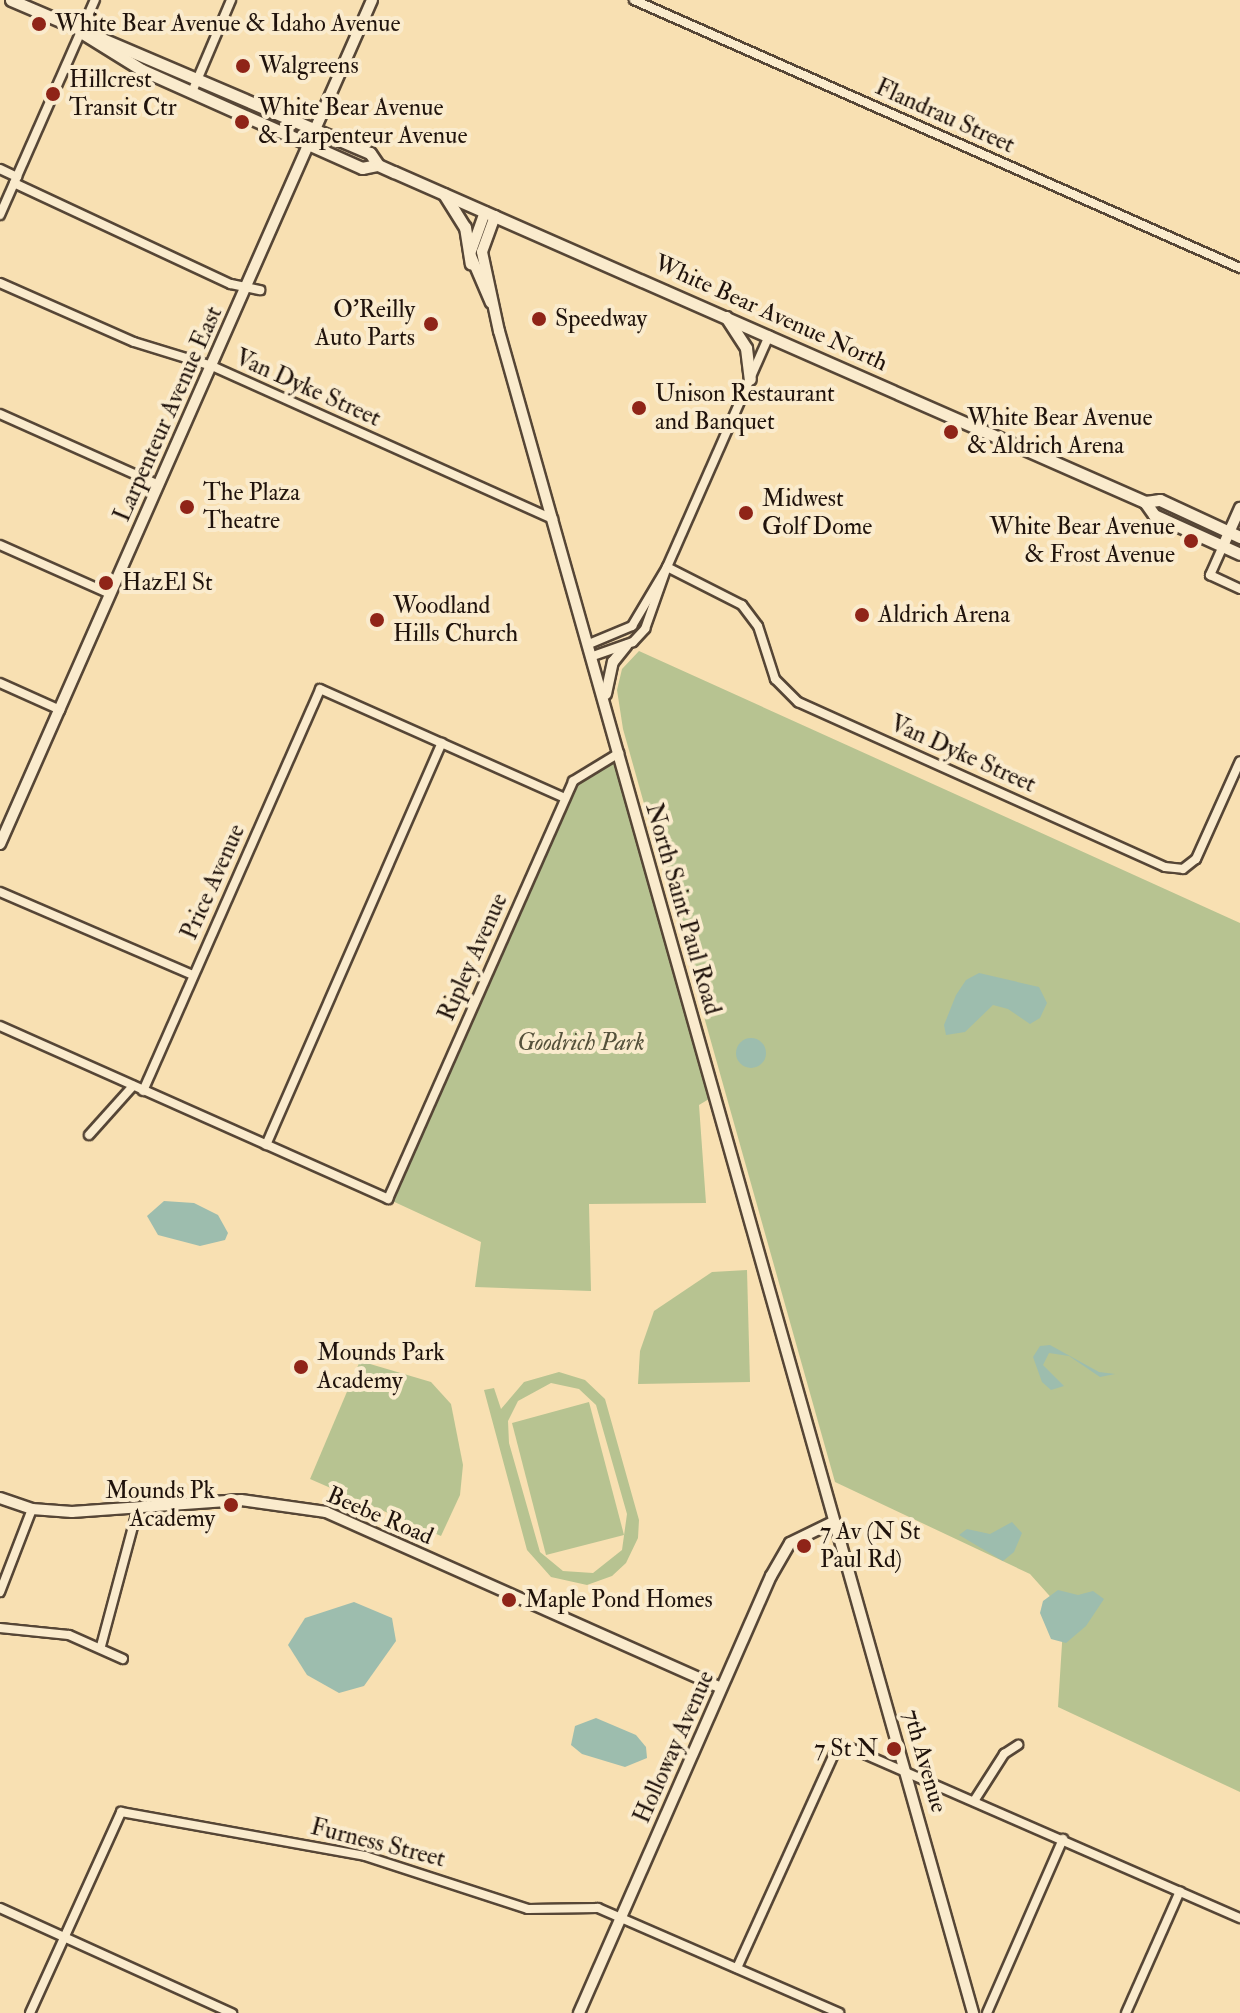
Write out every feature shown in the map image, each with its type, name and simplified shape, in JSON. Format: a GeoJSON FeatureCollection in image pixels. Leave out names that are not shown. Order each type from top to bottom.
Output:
{"type":"FeatureCollection","features":[{"type":"Feature","properties":{"kind":"main road","name":"White Bear Avenue North"},"geometry":{"type":"LineString","coordinates":[[11,0],[370,153],[378,165],[1145,502],[1160,500],[1235,534]]}},
{"type":"Feature","properties":{"kind":"main road","name":"White Bear Avenue North"},"geometry":{"type":"LineString","coordinates":[[81,32],[128,63],[308,144],[362,168],[378,165]]}},
{"type":"Feature","properties":{"kind":"main road"},"geometry":{"type":"LineString","coordinates":[[443,194],[465,227],[471,264]]}},
{"type":"Feature","properties":{"kind":"main road"},"geometry":{"type":"LineString","coordinates":[[726,317],[746,348],[750,379]]}},
{"type":"Feature","properties":{"kind":"main road","name":"White Bear Avenue North"},"geometry":{"type":"LineString","coordinates":[[1145,502],[1154,515],[1240,554]]}},
{"type":"Feature","properties":{"kind":"street"},"geometry":{"type":"LineString","coordinates":[[0,215],[95,0]]}},
{"type":"Feature","properties":{"kind":"street"},"geometry":{"type":"LineString","coordinates":[[192,92],[231,0]]}},
{"type":"Feature","properties":{"kind":"street","name":"Larpenteur Avenue East"},"geometry":{"type":"LineString","coordinates":[[0,844],[4,823],[60,710],[372,0]]}},
{"type":"Feature","properties":{"kind":"street","name":"Flandrau Street"},"geometry":{"type":"LineString","coordinates":[[634,0],[1240,268]]}},
{"type":"Feature","properties":{"kind":"street"},"geometry":{"type":"LineString","coordinates":[[0,169],[16,180],[245,287],[260,290]]}},
{"type":"Feature","properties":{"kind":"street"},"geometry":{"type":"LineString","coordinates":[[471,264],[472,243],[490,214]]}},
{"type":"Feature","properties":{"kind":"street","name":"North Saint Paul Road"},"geometry":{"type":"LineString","coordinates":[[490,214],[482,250],[494,308],[833,1522]]}},
{"type":"Feature","properties":{"kind":"street","name":"North Saint Paul Road"},"geometry":{"type":"LineString","coordinates":[[471,264],[494,308]]}},
{"type":"Feature","properties":{"kind":"street","name":"Van Dyke Street"},"geometry":{"type":"LineString","coordinates":[[0,283],[134,342],[212,366],[554,519]]}},
{"type":"Feature","properties":{"kind":"street"},"geometry":{"type":"LineString","coordinates":[[606,704],[607,679],[626,646],[649,624],[667,567],[769,336]]}},
{"type":"Feature","properties":{"kind":"street"},"geometry":{"type":"LineString","coordinates":[[0,414],[159,485]]}},
{"type":"Feature","properties":{"kind":"street"},"geometry":{"type":"LineString","coordinates":[[1240,508],[1235,534],[1223,546],[1210,575],[1240,589]]}},
{"type":"Feature","properties":{"kind":"street"},"geometry":{"type":"LineString","coordinates":[[0,545],[110,594]]}},
{"type":"Feature","properties":{"kind":"street"},"geometry":{"type":"LineString","coordinates":[[589,644],[632,626],[667,567]]}},
{"type":"Feature","properties":{"kind":"street","name":"Van Dyke Street"},"geometry":{"type":"LineString","coordinates":[[667,567],[742,605],[760,631],[775,679],[798,702],[1165,867],[1183,869],[1196,859],[1240,761]]}},
{"type":"Feature","properties":{"kind":"street"},"geometry":{"type":"LineString","coordinates":[[593,656],[626,646]]}},
{"type":"Feature","properties":{"kind":"street"},"geometry":{"type":"LineString","coordinates":[[0,683],[60,710]]}},
{"type":"Feature","properties":{"kind":"street","name":"Price Avenue"},"geometry":{"type":"LineString","coordinates":[[143,1091],[320,689],[442,743]]}},
{"type":"Feature","properties":{"kind":"street"},"geometry":{"type":"LineString","coordinates":[[0,1026],[266,1145],[442,743],[565,798]]}},
{"type":"Feature","properties":{"kind":"street","name":"Ripley Avenue"},"geometry":{"type":"LineString","coordinates":[[266,1145],[388,1199],[565,798],[584,770],[619,753]]}},
{"type":"Feature","properties":{"kind":"street"},"geometry":{"type":"LineString","coordinates":[[0,892],[193,975]]}},
{"type":"Feature","properties":{"kind":"street"},"geometry":{"type":"LineString","coordinates":[[89,1135],[133,1086]]}},
{"type":"Feature","properties":{"kind":"street","name":"Beebe Road"},"geometry":{"type":"LineString","coordinates":[[0,1498],[32,1509],[138,1508],[241,1500],[326,1512],[721,1688]]}},
{"type":"Feature","properties":{"kind":"street"},"geometry":{"type":"LineString","coordinates":[[101,1646],[138,1508]]}},
{"type":"Feature","properties":{"kind":"street"},"geometry":{"type":"LineString","coordinates":[[0,1592],[32,1509]]}},
{"type":"Feature","properties":{"kind":"street","name":"Holloway Avenue"},"geometry":{"type":"LineString","coordinates":[[579,2013],[721,1688],[790,1543],[833,1522]]}},
{"type":"Feature","properties":{"kind":"street","name":"7th Avenue"},"geometry":{"type":"LineString","coordinates":[[833,1522],[907,1771],[973,2013]]}},
{"type":"Feature","properties":{"kind":"street"},"geometry":{"type":"LineString","coordinates":[[0,1628],[69,1635],[101,1646],[123,1659]]}},
{"type":"Feature","properties":{"kind":"street"},"geometry":{"type":"LineString","coordinates":[[737,1968],[839,1743],[1240,1918]]}},
{"type":"Feature","properties":{"kind":"street"},"geometry":{"type":"LineString","coordinates":[[974,1801],[1004,1754],[1018,1745]]}},
{"type":"Feature","properties":{"kind":"street","name":"Furness Street"},"geometry":{"type":"LineString","coordinates":[[63,1937],[121,1812],[365,1856],[528,1909],[581,1905],[621,1916],[839,2013]]}},
{"type":"Feature","properties":{"kind":"street"},"geometry":{"type":"LineString","coordinates":[[987,2013],[1063,1839]]}},
{"type":"Feature","properties":{"kind":"street"},"geometry":{"type":"LineString","coordinates":[[1126,2013],[1180,1891]]}},
{"type":"Feature","properties":{"kind":"street"},"geometry":{"type":"LineString","coordinates":[[0,1908],[232,2013]]}},
{"type":"Feature","properties":{"kind":"street"},"geometry":{"type":"LineString","coordinates":[[30,2013],[63,1937]]}},
{"type":"Feature","properties":{"kind":"green space"},"geometry":{"type":"Polygon","coordinates":[[[639,651],[1240,923],[1240,1792],[1058,1707],[1064,1612],[1030,1574],[835,1482],[623,729],[617,690],[622,669],[639,651]]]}},
{"type":"Feature","properties":{"kind":"green space","name":"Goodrich Park"},"geometry":{"type":"Polygon","coordinates":[[[619,753],[714,1096],[699,1105],[706,1203],[589,1204],[591,1291],[475,1287],[481,1242],[388,1199],[565,798],[584,770],[619,753]]]}},
{"type":"Feature","properties":{"kind":"green space"},"geometry":{"type":"Polygon","coordinates":[[[747,1270],[750,1382],[638,1384],[640,1351],[654,1311],[712,1272],[747,1270]]]}},
{"type":"Feature","properties":{"kind":"green space"},"geometry":{"type":"Polygon","coordinates":[[[360,1361],[431,1382],[451,1404],[463,1465],[460,1495],[441,1536],[310,1479],[360,1361]]]}},
{"type":"Feature","properties":{"kind":"green space"},"geometry":{"type":"Polygon","coordinates":[[[559,1372],[585,1380],[605,1399],[639,1520],[638,1538],[626,1563],[612,1576],[587,1585],[551,1577],[527,1550],[484,1390],[494,1388],[501,1409],[524,1382],[559,1372]],[[551,1383],[518,1401],[508,1421],[509,1443],[540,1552],[563,1571],[593,1573],[622,1550],[627,1514],[596,1405],[579,1389],[551,1383]]]}},
{"type":"Feature","properties":{"kind":"green space"},"geometry":{"type":"Polygon","coordinates":[[[589,1402],[624,1535],[546,1555],[512,1423],[589,1402]]]}},
{"type":"Feature","properties":{"kind":"shaded area"},"geometry":{"type":"Polygon","coordinates":[[[979,973],[1039,987],[1047,1003],[1040,1018],[1030,1024],[1008,1009],[993,1005],[965,1032],[946,1035],[944,1025],[956,995],[966,980],[979,973]]]}},
{"type":"Feature","properties":{"kind":"shaded area"},"geometry":{"type":"Polygon","coordinates":[[[751,1038],[757,1039],[765,1047],[765,1059],[757,1067],[751,1068],[745,1067],[737,1059],[736,1053],[737,1047],[745,1039],[751,1038]]]}},
{"type":"Feature","properties":{"kind":"shaded area"},"geometry":{"type":"Polygon","coordinates":[[[164,1201],[194,1203],[218,1215],[228,1233],[225,1240],[200,1246],[158,1235],[147,1216],[164,1201]]]}},
{"type":"Feature","properties":{"kind":"shaded area"},"geometry":{"type":"Polygon","coordinates":[[[1050,1345],[1099,1372],[1115,1374],[1100,1377],[1069,1356],[1049,1353],[1043,1365],[1064,1386],[1051,1390],[1042,1382],[1033,1357],[1040,1346],[1050,1345]]]}},
{"type":"Feature","properties":{"kind":"shaded area"},"geometry":{"type":"Polygon","coordinates":[[[1012,1522],[1022,1533],[1014,1552],[1003,1561],[959,1535],[967,1529],[990,1534],[1012,1522]]]}},
{"type":"Feature","properties":{"kind":"shaded area"},"geometry":{"type":"Polygon","coordinates":[[[1058,1590],[1078,1595],[1093,1591],[1104,1599],[1086,1626],[1066,1643],[1051,1639],[1040,1613],[1043,1601],[1058,1590]]]}},
{"type":"Feature","properties":{"kind":"shaded area"},"geometry":{"type":"Polygon","coordinates":[[[354,1602],[392,1618],[396,1641],[364,1686],[339,1693],[307,1675],[288,1645],[305,1618],[354,1602]]]}},
{"type":"Feature","properties":{"kind":"shaded area"},"geometry":{"type":"Polygon","coordinates":[[[596,1718],[636,1735],[646,1747],[647,1758],[625,1767],[582,1754],[571,1745],[575,1726],[596,1718]]]}},
{"type":"Feature","properties":{"kind":"place","name":"White Bear Avenue & Idaho Avenue"},"geometry":{"type":"Point","coordinates":[39,24]}},
{"type":"Feature","properties":{"kind":"place","name":"Walgreens"},"geometry":{"type":"Point","coordinates":[243,66]}},
{"type":"Feature","properties":{"kind":"place","name":"Hillcrest Transit Ctr"},"geometry":{"type":"Point","coordinates":[53,94]}},
{"type":"Feature","properties":{"kind":"place","name":"White Bear Avenue & Larpenteur Avenue"},"geometry":{"type":"Point","coordinates":[242,122]}},
{"type":"Feature","properties":{"kind":"place","name":"Speedway"},"geometry":{"type":"Point","coordinates":[539,319]}},
{"type":"Feature","properties":{"kind":"place","name":"O'Reilly Auto Parts"},"geometry":{"type":"Point","coordinates":[431,324]}},
{"type":"Feature","properties":{"kind":"place","name":"Unison Restaurant and Banquet"},"geometry":{"type":"Point","coordinates":[639,408]}},
{"type":"Feature","properties":{"kind":"place","name":"White Bear Avenue & Aldrich Arena"},"geometry":{"type":"Point","coordinates":[951,432]}},
{"type":"Feature","properties":{"kind":"place","name":"The Plaza Theatre"},"geometry":{"type":"Point","coordinates":[187,507]}},
{"type":"Feature","properties":{"kind":"place","name":"Midwest Golf Dome"},"geometry":{"type":"Point","coordinates":[746,513]}},
{"type":"Feature","properties":{"kind":"place","name":"White Bear Avenue & Frost Avenue"},"geometry":{"type":"Point","coordinates":[1191,541]}},
{"type":"Feature","properties":{"kind":"place","name":"HazEl St"},"geometry":{"type":"Point","coordinates":[106,583]}},
{"type":"Feature","properties":{"kind":"place","name":"Aldrich Arena"},"geometry":{"type":"Point","coordinates":[862,615]}},
{"type":"Feature","properties":{"kind":"place","name":"Woodland Hills Church"},"geometry":{"type":"Point","coordinates":[377,620]}},
{"type":"Feature","properties":{"kind":"place","name":"Mounds Park Academy"},"geometry":{"type":"Point","coordinates":[301,1367]}},
{"type":"Feature","properties":{"kind":"place","name":"Mounds Pk Academy"},"geometry":{"type":"Point","coordinates":[231,1505]}},
{"type":"Feature","properties":{"kind":"place","name":"7 Av (N St Paul Rd)"},"geometry":{"type":"Point","coordinates":[804,1546]}},
{"type":"Feature","properties":{"kind":"place","name":"Maple Pond Homes"},"geometry":{"type":"Point","coordinates":[509,1600]}},
{"type":"Feature","properties":{"kind":"place","name":"7 St N"},"geometry":{"type":"Point","coordinates":[894,1749]}}]}
